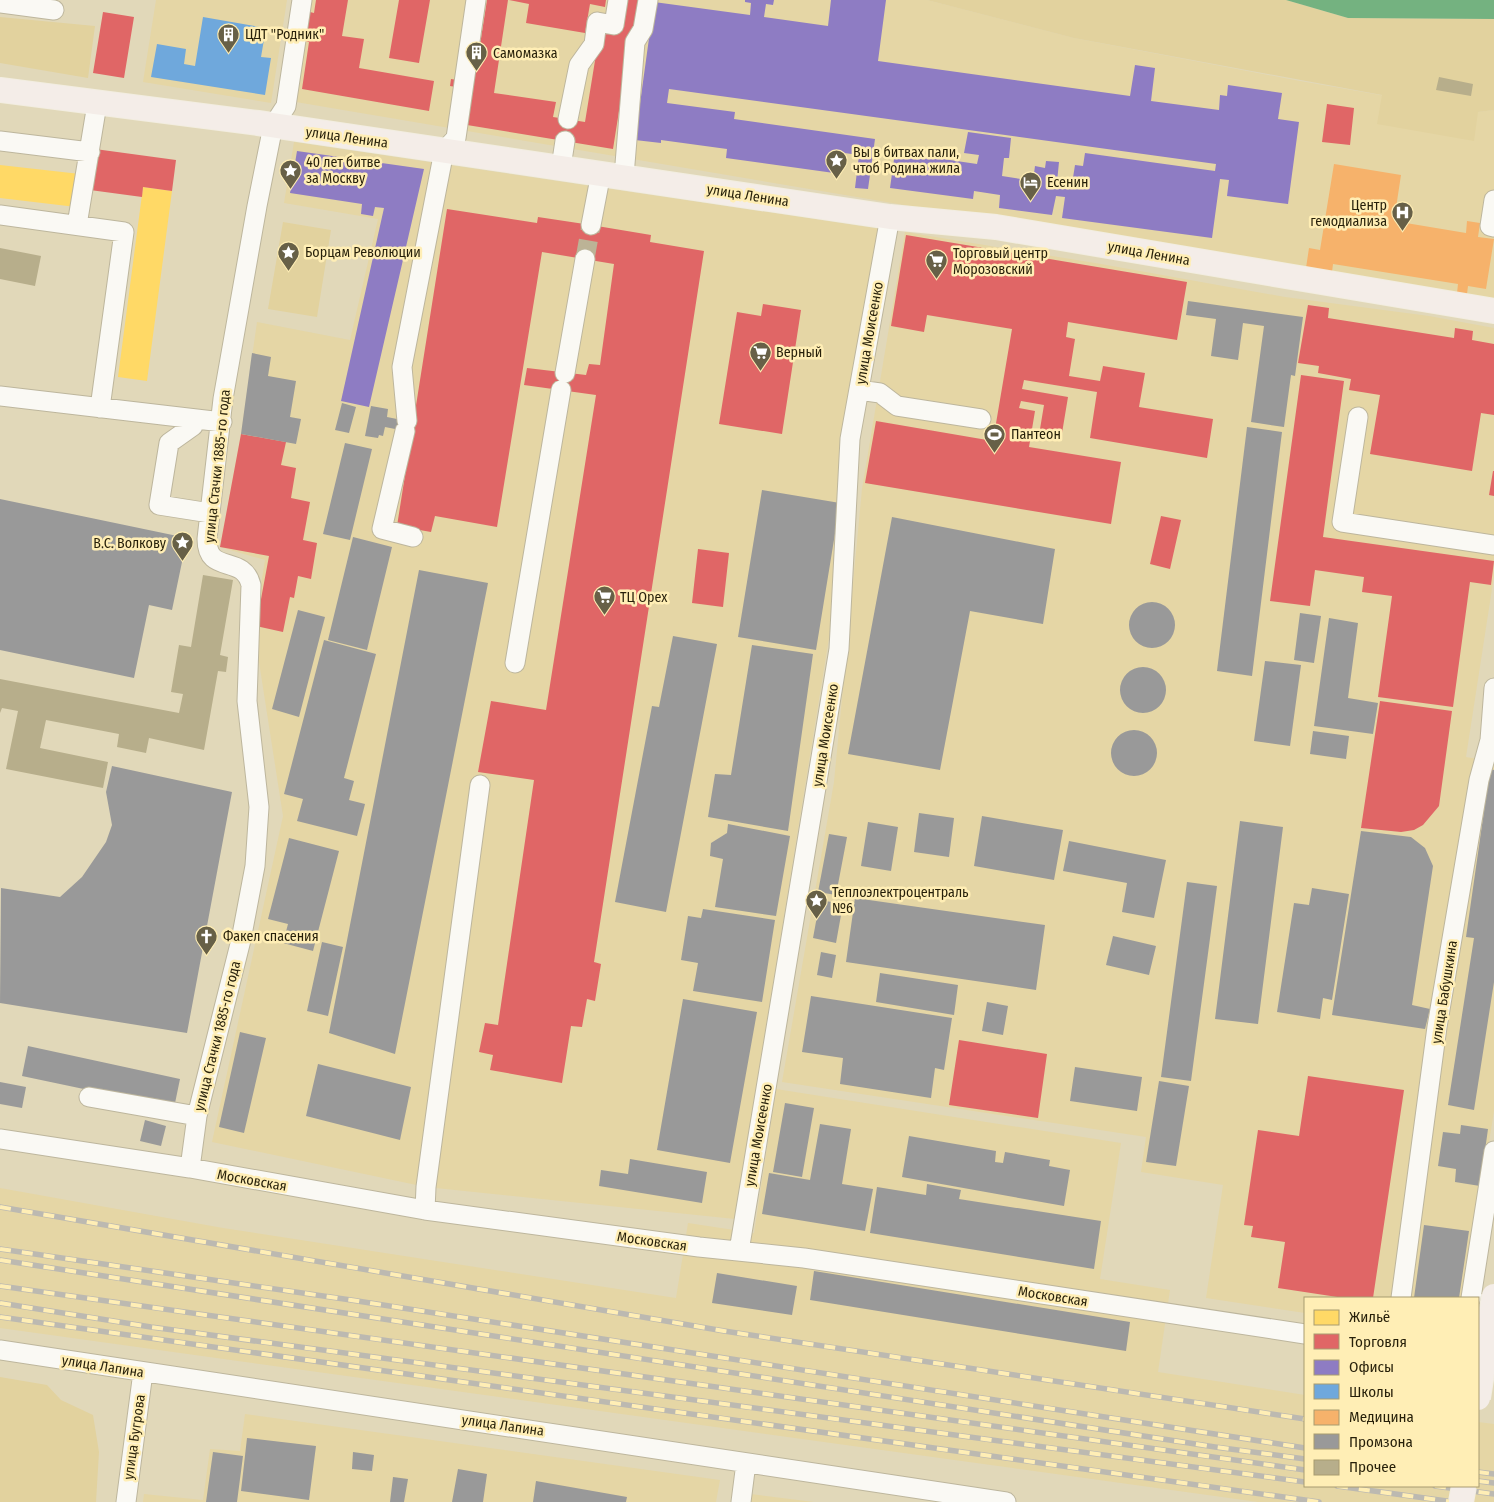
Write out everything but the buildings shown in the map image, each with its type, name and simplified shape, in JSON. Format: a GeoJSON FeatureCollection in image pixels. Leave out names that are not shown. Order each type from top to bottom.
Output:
{"type":"FeatureCollection","features":[{"type":"Feature","properties":{"kind":"main road","name":"улица Ленина"},"geometry":{"type":"LineString","coordinates":[[0,90],[274,126],[612,174],[890,217],[996,227],[1494,311]]}},
{"type":"Feature","properties":{"kind":"main road"},"geometry":{"type":"LineString","coordinates":[[1479,1392],[1494,1296]]}},
{"type":"Feature","properties":{"kind":"main road"},"geometry":{"type":"LineString","coordinates":[[1461,1502],[1464,1487]]}},
{"type":"Feature","properties":{"kind":"street","name":"улица Стачки 1885-го года"},"geometry":{"type":"LineString","coordinates":[[190,1168],[198,1116],[241,940],[255,866],[259,807],[247,701],[251,585],[248,576],[241,568],[217,561],[210,555],[207,547],[210,513],[222,422],[223,399],[257,206],[274,126],[286,106],[302,0]]}},
{"type":"Feature","properties":{"kind":"street"},"geometry":{"type":"LineString","coordinates":[[413,537],[382,528],[406,426],[402,367],[444,151],[456,138],[476,0]]}},
{"type":"Feature","properties":{"kind":"street"},"geometry":{"type":"LineString","coordinates":[[568,119],[579,65],[594,44],[597,22],[614,25],[618,0]]}},
{"type":"Feature","properties":{"kind":"street"},"geometry":{"type":"LineString","coordinates":[[591,225],[612,174],[636,42],[643,29],[648,0]]}},
{"type":"Feature","properties":{"kind":"street"},"geometry":{"type":"LineString","coordinates":[[0,3],[54,10]]}},
{"type":"Feature","properties":{"kind":"street"},"geometry":{"type":"LineString","coordinates":[[78,225],[97,104]]}},
{"type":"Feature","properties":{"kind":"street"},"geometry":{"type":"LineString","coordinates":[[0,141],[90,152]]}},
{"type":"Feature","properties":{"kind":"street"},"geometry":{"type":"LineString","coordinates":[[560,167],[565,141]]}},
{"type":"Feature","properties":{"kind":"street"},"geometry":{"type":"LineString","coordinates":[[1494,200],[1490,226],[1494,227]]}},
{"type":"Feature","properties":{"kind":"street"},"geometry":{"type":"LineString","coordinates":[[0,215],[124,232],[100,408]]}},
{"type":"Feature","properties":{"kind":"street","name":"улица Моисеенко"},"geometry":{"type":"LineString","coordinates":[[738,1251],[839,648],[850,439],[890,217]]}},
{"type":"Feature","properties":{"kind":"street"},"geometry":{"type":"LineString","coordinates":[[515,663],[586,259]]}},
{"type":"Feature","properties":{"kind":"street"},"geometry":{"type":"LineString","coordinates":[[859,390],[880,393],[897,406],[981,420]]}},
{"type":"Feature","properties":{"kind":"street"},"geometry":{"type":"LineString","coordinates":[[0,396],[222,422]]}},
{"type":"Feature","properties":{"kind":"street"},"geometry":{"type":"LineString","coordinates":[[1358,417],[1342,522],[1494,545]]}},
{"type":"Feature","properties":{"kind":"street"},"geometry":{"type":"LineString","coordinates":[[194,419],[193,426],[169,443],[159,505],[210,513]]}},
{"type":"Feature","properties":{"kind":"street","name":"улица Бабушкина"},"geometry":{"type":"LineString","coordinates":[[1401,1297],[1438,1027],[1479,780],[1490,740],[1494,688]]}},
{"type":"Feature","properties":{"kind":"street"},"geometry":{"type":"LineString","coordinates":[[425,1210],[426,1187],[480,786]]}},
{"type":"Feature","properties":{"kind":"street"},"geometry":{"type":"LineString","coordinates":[[90,1097],[198,1116]]}},
{"type":"Feature","properties":{"kind":"street","name":"Московская"},"geometry":{"type":"LineString","coordinates":[[0,1138],[190,1168],[425,1210],[804,1258],[1304,1334]]}},
{"type":"Feature","properties":{"kind":"street"},"geometry":{"type":"LineString","coordinates":[[1471,1297],[1494,1151]]}},
{"type":"Feature","properties":{"kind":"street","name":"улица Лапина"},"geometry":{"type":"LineString","coordinates":[[0,1350],[1006,1502]]}},
{"type":"Feature","properties":{"kind":"street"},"geometry":{"type":"LineString","coordinates":[[1479,1359],[1494,1362]]}},
{"type":"Feature","properties":{"kind":"street","name":"улица Бугрова"},"geometry":{"type":"LineString","coordinates":[[126,1502],[143,1372]]}},
{"type":"Feature","properties":{"kind":"street"},"geometry":{"type":"LineString","coordinates":[[740,1502],[746,1463]]}},
{"type":"Feature","properties":{"kind":"shaded area"},"geometry":{"type":"Polygon","coordinates":[[[156,0],[287,0],[271,103],[143,82],[156,0]]]}},
{"type":"Feature","properties":{"kind":"shaded area"},"geometry":{"type":"Polygon","coordinates":[[[296,0],[927,0],[1074,38],[1300,81],[1478,112],[1494,110],[1494,305],[278,99],[296,0]]]}},
{"type":"Feature","properties":{"kind":"shaded area"},"geometry":{"type":"Polygon","coordinates":[[[927,0],[1286,0],[1348,18],[1494,19],[1494,110],[1478,112],[1474,141],[1377,124],[1382,95],[1074,38],[927,0]]]}},
{"type":"Feature","properties":{"kind":"shaded area"},"geometry":{"type":"Polygon","coordinates":[[[1286,0],[1494,0],[1494,19],[1348,18],[1286,0]]]}},
{"type":"Feature","properties":{"kind":"shaded area"},"geometry":{"type":"Polygon","coordinates":[[[0,17],[95,26],[88,78],[0,63],[0,17]]]}},
{"type":"Feature","properties":{"kind":"shaded area"},"geometry":{"type":"Polygon","coordinates":[[[294,142],[881,229],[859,390],[829,638],[735,1219],[426,1187],[212,1142],[283,816],[254,630],[265,560],[220,547],[241,434],[257,322],[350,340],[378,219],[284,203],[294,142]]]}},
{"type":"Feature","properties":{"kind":"shaded area"},"geometry":{"type":"Polygon","coordinates":[[[283,222],[331,230],[317,317],[268,309],[283,222]]]}},
{"type":"Feature","properties":{"kind":"shaded area"},"geometry":{"type":"Polygon","coordinates":[[[905,232],[1101,264],[1285,297],[1429,316],[1494,328],[1494,576],[1466,757],[1494,762],[1494,1111],[1464,1297],[1304,1297],[1304,1313],[1206,1298],[1223,1185],[1141,1172],[1146,1137],[782,1082],[834,782],[862,489],[905,232]]]}},
{"type":"Feature","properties":{"kind":"shaded area"},"geometry":{"type":"Polygon","coordinates":[[[776,1089],[1121,1143],[1100,1279],[1170,1290],[1158,1372],[1304,1395],[1304,1487],[1479,1487],[1479,1422],[1494,1424],[1494,1502],[1258,1502],[0,1328],[0,1188],[223,1228],[676,1298],[688,1223],[754,1233],[776,1089]]]}},
{"type":"Feature","properties":{"kind":"shaded area"},"geometry":{"type":"Polygon","coordinates":[[[0,1377],[47,1385],[61,1400],[93,1415],[99,1452],[96,1502],[0,1502],[0,1377]]]}},
{"type":"Feature","properties":{"kind":"shaded area"},"geometry":{"type":"Polygon","coordinates":[[[245,1414],[720,1480],[716,1502],[143,1502],[144,1494],[203,1500],[210,1449],[240,1451],[245,1414]]]}},
{"type":"Feature","properties":{"kind":"shaded area"},"geometry":{"type":"Polygon","coordinates":[[[751,1494],[814,1502],[749,1502],[751,1494]]]}},
{"type":"Feature","properties":{"kind":"tunnel"},"geometry":{"type":"LineString","coordinates":[[585,259],[591,225]]}},
{"type":"Feature","properties":{"kind":"railway"},"geometry":{"type":"LineString","coordinates":[[0,1207],[724,1331],[1304,1419]]}},
{"type":"Feature","properties":{"kind":"railway"},"geometry":{"type":"LineString","coordinates":[[0,1249],[351,1300],[1304,1448]]}},
{"type":"Feature","properties":{"kind":"railway"},"geometry":{"type":"LineString","coordinates":[[0,1260],[1215,1447],[1304,1459]]}},
{"type":"Feature","properties":{"kind":"railway"},"geometry":{"type":"LineString","coordinates":[[0,1286],[1304,1470]]}},
{"type":"Feature","properties":{"kind":"railway"},"geometry":{"type":"LineString","coordinates":[[0,1303],[151,1327],[1304,1482]]}},
{"type":"Feature","properties":{"kind":"railway"},"geometry":{"type":"LineString","coordinates":[[0,1317],[1319,1502]]}},
{"type":"Feature","properties":{"kind":"railway"},"geometry":{"type":"LineString","coordinates":[[1479,1377],[1494,1371]]}},
{"type":"Feature","properties":{"kind":"railway"},"geometry":{"type":"LineString","coordinates":[[1479,1472],[1494,1474]]}},
{"type":"Feature","properties":{"kind":"railway"},"geometry":{"type":"LineString","coordinates":[[1479,1481],[1494,1483]]}},
{"type":"Feature","properties":{"kind":"railway"},"geometry":{"type":"LineString","coordinates":[[1344,1487],[1454,1502]]}},
{"type":"Feature","properties":{"kind":"railway"},"geometry":{"type":"LineString","coordinates":[[1442,1487],[1494,1494]]}},
{"type":"Feature","properties":{"kind":"place","name":"ЦДТ \"Родник\""},"geometry":{"type":"Point","coordinates":[229,53]}},
{"type":"Feature","properties":{"kind":"place","name":"Самомазка"},"geometry":{"type":"Point","coordinates":[477,72]}},
{"type":"Feature","properties":{"kind":"place","name":"Вы в битвах пали, чтоб Родина жила"},"geometry":{"type":"Point","coordinates":[837,179]}},
{"type":"Feature","properties":{"kind":"place","name":"40 лет битве за Москву"},"geometry":{"type":"Point","coordinates":[290,189]}},
{"type":"Feature","properties":{"kind":"place","name":"Есенин"},"geometry":{"type":"Point","coordinates":[1031,201]}},
{"type":"Feature","properties":{"kind":"place","name":"Центр гемодиализа"},"geometry":{"type":"Point","coordinates":[1403,232]}},
{"type":"Feature","properties":{"kind":"place","name":"Борцам Революции"},"geometry":{"type":"Point","coordinates":[289,271]}},
{"type":"Feature","properties":{"kind":"place","name":"Торговый центр Морозовский"},"geometry":{"type":"Point","coordinates":[937,280]}},
{"type":"Feature","properties":{"kind":"place","name":"Верный"},"geometry":{"type":"Point","coordinates":[760,371]}},
{"type":"Feature","properties":{"kind":"place","name":"Пантеон"},"geometry":{"type":"Point","coordinates":[995,453]}},
{"type":"Feature","properties":{"kind":"place","name":"В.С. Волкову"},"geometry":{"type":"Point","coordinates":[182,562]}},
{"type":"Feature","properties":{"kind":"place","name":"ТЦ Орех"},"geometry":{"type":"Point","coordinates":[604,616]}},
{"type":"Feature","properties":{"kind":"place","name":"Теплоэлектроцентраль №6"},"geometry":{"type":"Point","coordinates":[816,919]}},
{"type":"Feature","properties":{"kind":"place","name":"Факел спасения"},"geometry":{"type":"Point","coordinates":[207,955]}}]}
